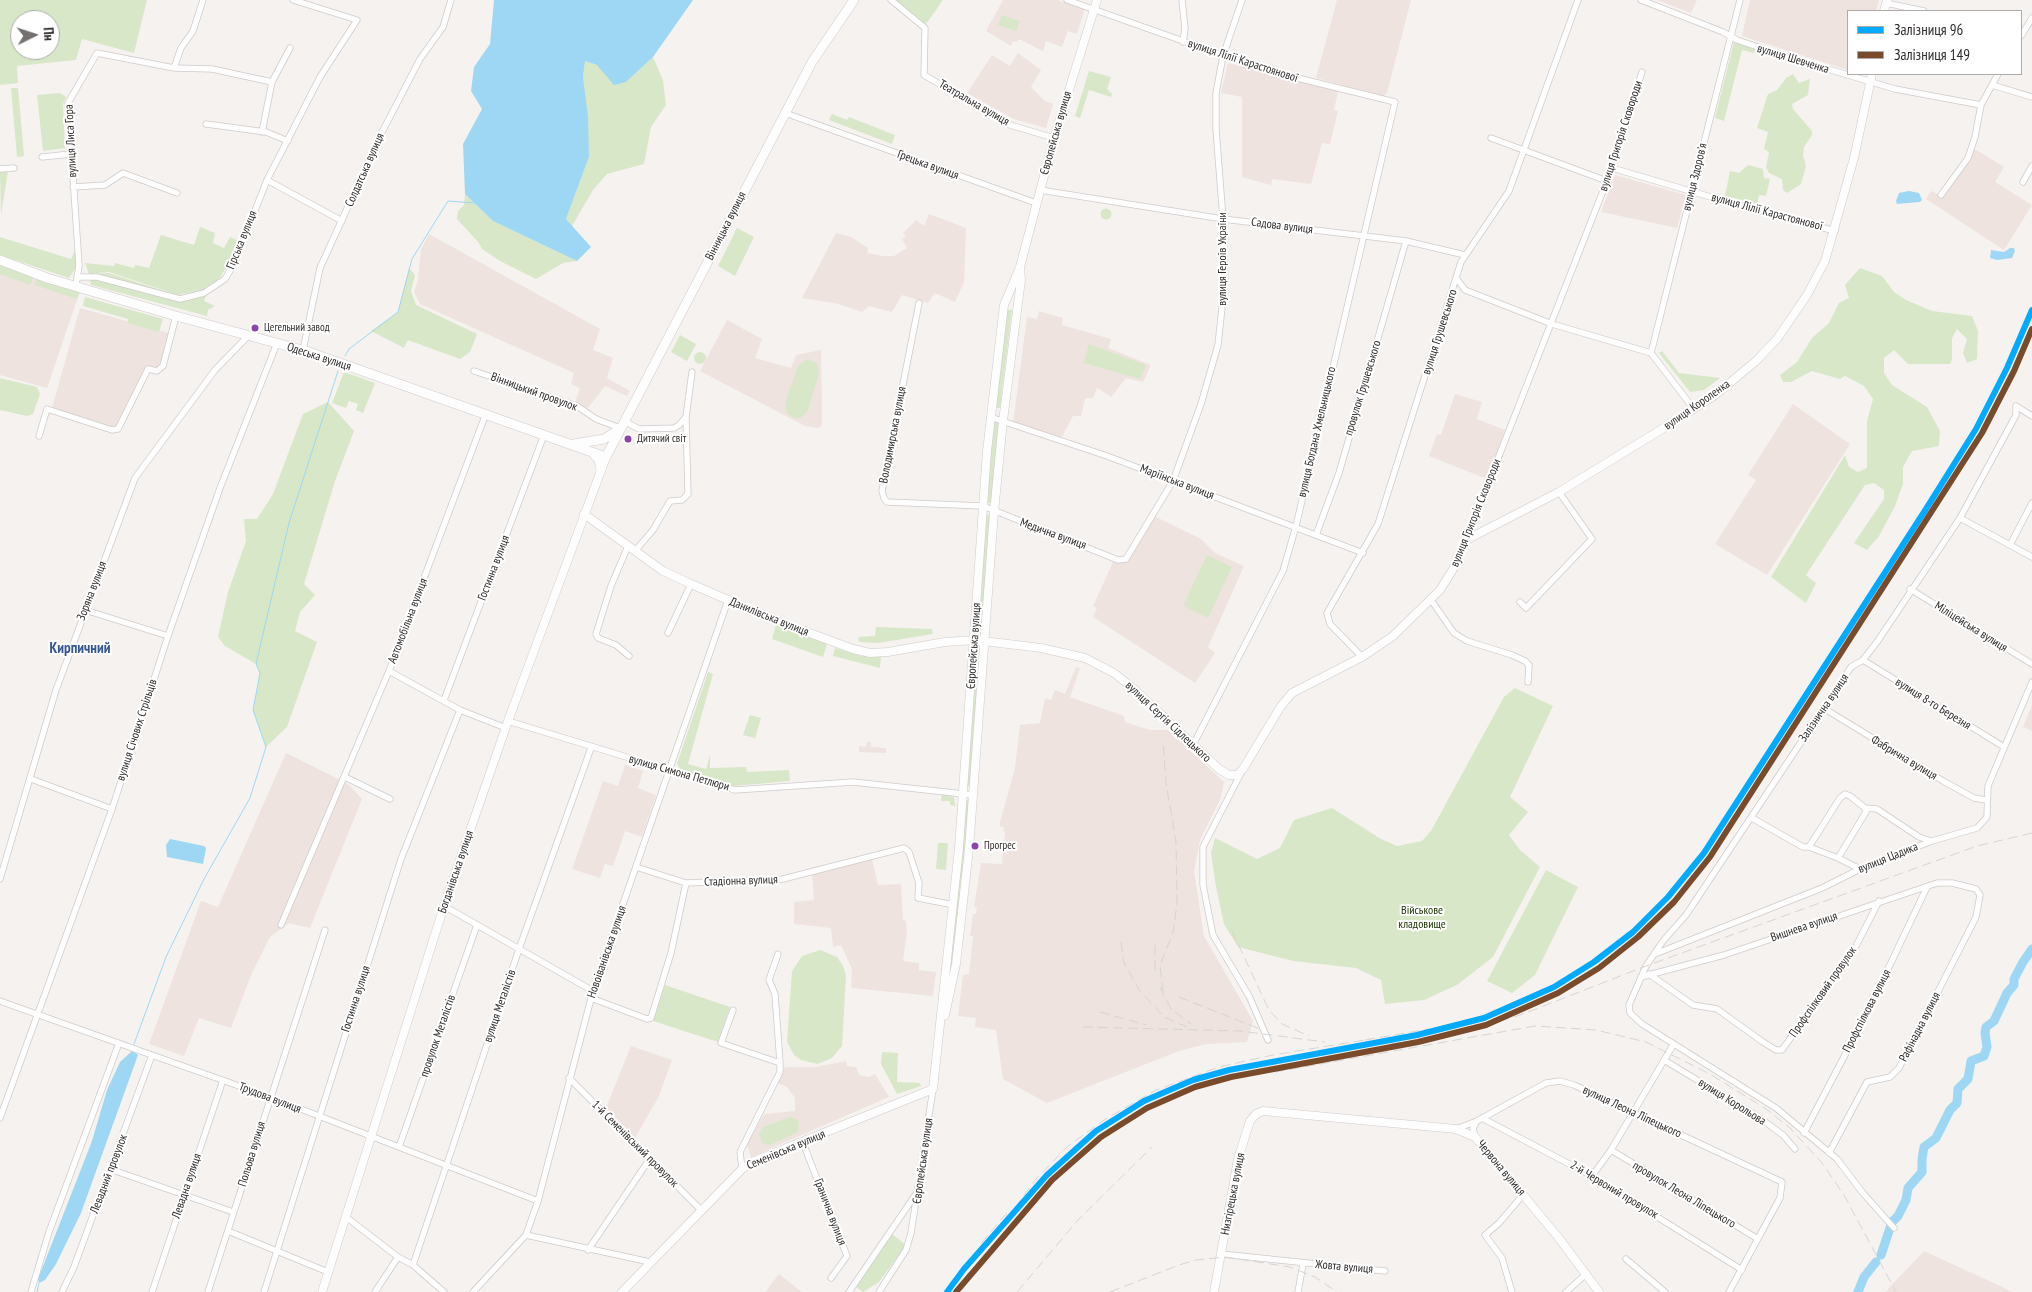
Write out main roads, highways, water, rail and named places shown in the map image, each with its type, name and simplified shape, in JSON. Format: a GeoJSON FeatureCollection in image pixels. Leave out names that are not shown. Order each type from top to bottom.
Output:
{"type":"FeatureCollection","features":[{"type":"Feature","properties":{"kind":"main road","name":"Вінницька вулиця"},"geometry":{"type":"LineString","coordinates":[[608,454],[812,62],[854,0]]}},
{"type":"Feature","properties":{"kind":"main road","name":"Європейська вулиця"},"geometry":{"type":"LineString","coordinates":[[933,1089],[954,905],[990,417],[1004,305],[1020,267],[1054,138],[1097,0]]}},
{"type":"Feature","properties":{"kind":"main road","name":"вулиця Короленка"},"geometry":{"type":"LineString","coordinates":[[1466,540],[1559,492],[1714,396],[1756,361],[1777,338],[1825,261],[1835,231],[1871,78]]}},
{"type":"Feature","properties":{"kind":"main road","name":"Одеська вулиця"},"geometry":{"type":"LineString","coordinates":[[0,260],[76,282],[176,316],[303,350],[485,416],[592,452],[608,454]]}},
{"type":"Feature","properties":{"kind":"main road","name":"Європейська вулиця"},"geometry":{"type":"LineString","coordinates":[[941,1028],[950,998],[956,964],[973,795],[994,512],[1003,421],[1021,280],[1020,267]]}},
{"type":"Feature","properties":{"kind":"main road"},"geometry":{"type":"LineString","coordinates":[[594,442],[622,425]]}},
{"type":"Feature","properties":{"kind":"main road"},"geometry":{"type":"LineString","coordinates":[[570,444],[605,442],[608,444],[608,454]]}},
{"type":"Feature","properties":{"kind":"main road"},"geometry":{"type":"LineString","coordinates":[[592,452],[599,460],[601,470]]}},
{"type":"Feature","properties":{"kind":"main road","name":"Богданівська вулиця"},"geometry":{"type":"LineString","coordinates":[[322,1292],[444,906],[507,725],[584,514],[608,454]]}},
{"type":"Feature","properties":{"kind":"main road","name":"Данилівська вулиця"},"geometry":{"type":"LineString","coordinates":[[584,514],[663,570],[690,584],[777,621],[870,653],[888,652],[945,642],[975,640]]}},
{"type":"Feature","properties":{"kind":"main road","name":"вулиця Григорія Сковороди"},"geometry":{"type":"LineString","coordinates":[[1243,769],[1281,706],[1292,693],[1362,656],[1393,636],[1440,590],[1455,566],[1466,540]]}},
{"type":"Feature","properties":{"kind":"main road","name":"вулиця Сергія Сідлецького"},"geometry":{"type":"LineString","coordinates":[[975,640],[1064,652],[1100,665],[1134,689],[1219,770],[1232,775],[1238,774],[1243,769]]}},
{"type":"Feature","properties":{"kind":"main road","name":"Семенівська вулиця"},"geometry":{"type":"LineString","coordinates":[[622,1292],[742,1169],[754,1161],[933,1089]]}},
{"type":"Feature","properties":{"kind":"main road","name":"Червона вулиця"},"geometry":{"type":"LineString","coordinates":[[1270,1112],[1456,1130],[1475,1137],[1599,1292]]}},
{"type":"Feature","properties":{"kind":"main road","name":"Низгірецька вулиця"},"geometry":{"type":"LineString","coordinates":[[1214,1292],[1238,1159],[1248,1124],[1256,1114],[1270,1112]]}},
{"type":"Feature","properties":{"kind":"water"},"geometry":{"type":"Polygon","coordinates":[[[494,0],[693,0],[653,57],[626,82],[614,85],[597,65],[585,61],[583,77],[588,117],[589,157],[566,219],[591,247],[577,261],[493,221],[465,194],[463,144],[482,109],[471,91],[474,67],[490,44],[494,0]]]}},
{"type":"Feature","properties":{"kind":"water"},"geometry":{"type":"Polygon","coordinates":[[[1909,191],[1919,193],[1922,200],[1920,202],[1897,204],[1896,201],[1899,193],[1909,191]]]}},
{"type":"Feature","properties":{"kind":"water"},"geometry":{"type":"Polygon","coordinates":[[[2014,248],[2015,251],[2012,258],[1997,260],[1990,258],[1991,250],[2004,252],[2014,248]]]}},
{"type":"Feature","properties":{"kind":"water"},"geometry":{"type":"Polygon","coordinates":[[[170,839],[204,846],[206,848],[203,864],[167,857],[166,845],[170,839]]]}},
{"type":"Feature","properties":{"kind":"water"},"geometry":{"type":"Polygon","coordinates":[[[132,1051],[138,1055],[81,1213],[56,1264],[45,1280],[39,1283],[38,1279],[92,1141],[107,1090],[120,1062],[132,1051]]]}},
{"type":"Feature","properties":{"kind":"waterway"},"geometry":{"type":"LineString","coordinates":[[345,356],[349,349],[398,312],[412,259],[448,201],[475,203]]}},
{"type":"Feature","properties":{"kind":"waterway"},"geometry":{"type":"LineString","coordinates":[[134,1044],[166,957],[204,879],[250,798],[266,747],[253,710],[260,673],[256,664],[289,523],[338,371]]}},
{"type":"Feature","properties":{"kind":"waterway"},"geometry":{"type":"LineString","coordinates":[[1881,1255],[1892,1222],[1898,1216],[1906,1200],[1908,1188],[1922,1172],[1924,1147],[1936,1138],[1950,1110],[1957,1103],[1958,1089],[1968,1079],[1971,1061],[1984,1056],[1987,1047],[1986,1027],[1994,1021],[2007,993],[2014,985],[2014,979],[2032,949]]}},
{"type":"Feature","properties":{"kind":"waterway"},"geometry":{"type":"LineString","coordinates":[[1858,1292],[1864,1277],[1876,1262]]}},
{"type":"Feature","properties":{"kind":"waterway"},"geometry":{"type":"LineString","coordinates":[[37,1292],[39,1283]]}},
{"type":"Feature","properties":{"kind":"railway"},"geometry":{"type":"LineString","coordinates":[[1163,741],[1166,783],[1176,842],[1177,904],[1173,933],[1160,965],[1163,992]]}},
{"type":"Feature","properties":{"kind":"railway"},"geometry":{"type":"LineString","coordinates":[[1471,1030],[1523,1014],[1646,966],[1977,846],[2032,833]]}},
{"type":"Feature","properties":{"kind":"railway"},"geometry":{"type":"LineString","coordinates":[[1232,931],[1269,1010],[1282,1024],[1309,1036]]}},
{"type":"Feature","properties":{"kind":"railway"},"geometry":{"type":"LineString","coordinates":[[1121,942],[1124,963],[1140,991],[1164,1017],[1187,1027]]}},
{"type":"Feature","properties":{"kind":"railway"},"geometry":{"type":"LineString","coordinates":[[1155,943],[1155,970]]}},
{"type":"Feature","properties":{"kind":"railway"},"geometry":{"type":"LineString","coordinates":[[1160,987],[1171,1009],[1191,1024]]}},
{"type":"Feature","properties":{"kind":"railway"},"geometry":{"type":"LineString","coordinates":[[1179,997],[1260,1029]]}},
{"type":"Feature","properties":{"kind":"railway"},"geometry":{"type":"LineString","coordinates":[[1100,1012],[1146,1025]]}},
{"type":"Feature","properties":{"kind":"railway"},"geometry":{"type":"LineString","coordinates":[[1275,1072],[1535,1026],[1596,1030],[1646,1042],[1710,1074],[1766,1109],[1790,1128],[1822,1163],[1844,1195],[1896,1292]]}},
{"type":"Feature","properties":{"kind":"railway"},"geometry":{"type":"LineString","coordinates":[[1083,1027],[1240,1031],[1325,1042]]}},
{"type":"Feature","properties":{"kind":"railway"},"geometry":{"type":"LineString","coordinates":[[1365,1040],[1429,1029]]}},
{"type":"Feature","properties":{"kind":"railway"},"geometry":{"type":"LineString","coordinates":[[1006,1220],[1036,1179],[1068,1146],[1104,1120],[1154,1091],[1219,1067],[1273,1055],[1371,1039]]}},
{"type":"Feature","properties":{"kind":"railway"},"geometry":{"type":"LineString","coordinates":[[1390,1044],[1412,1041]]}},
{"type":"Feature","properties":{"kind":"railway"},"geometry":{"type":"LineString","coordinates":[[1017,1292],[1078,1220],[1152,1147]]}},
{"type":"Feature","properties":{"kind":"railway"},"geometry":{"type":"LineString","coordinates":[[981,1243],[1007,1213]]}},
{"type":"Feature","properties":{"kind":"railway"},"geometry":{"type":"LineString","coordinates":[[1110,1292],[1179,1265],[1196,1260],[1225,1257],[1290,1267],[1315,1277],[1337,1292]]}},
{"type":"Feature","properties":{"kind":"rail line","name":"96"},"geometry":{"type":"LineString","coordinates":[[947,1292],[964,1269],[1047,1175],[1096,1131],[1144,1101],[1193,1080],[1229,1070],[1417,1035],[1484,1018],[1554,987],[1594,962],[1633,932],[1668,897],[1704,853],[1926,509],[1976,429],[2007,368],[2032,310]]}},
{"type":"Feature","properties":{"kind":"rail line","name":"149"},"geometry":{"type":"LineString","coordinates":[[956,1292],[1052,1180],[1101,1137],[1147,1108],[1195,1087],[1231,1077],[1418,1042],[1486,1025],[1558,993],[1599,968],[1638,937],[1674,902],[1710,857],[1982,433],[2014,371],[2032,329]]}},
{"type":"Feature","properties":{"kind":"place","name":"Цегельний завод"},"geometry":{"type":"Point","coordinates":[255,328]}},
{"type":"Feature","properties":{"kind":"place","name":"Дитячий світ"},"geometry":{"type":"Point","coordinates":[628,439]}},
{"type":"Feature","properties":{"kind":"place","name":"Прогрес"},"geometry":{"type":"Point","coordinates":[975,846]}},
{"type":"Feature","properties":{"kind":"district","name":"Кирпичний"},"geometry":{"type":"Point","coordinates":[80,649]}},
{"type":"Feature","properties":{"kind":"park label","name":"Військове кладовище"},"geometry":{"type":"Point","coordinates":[1422,918]}}]}
